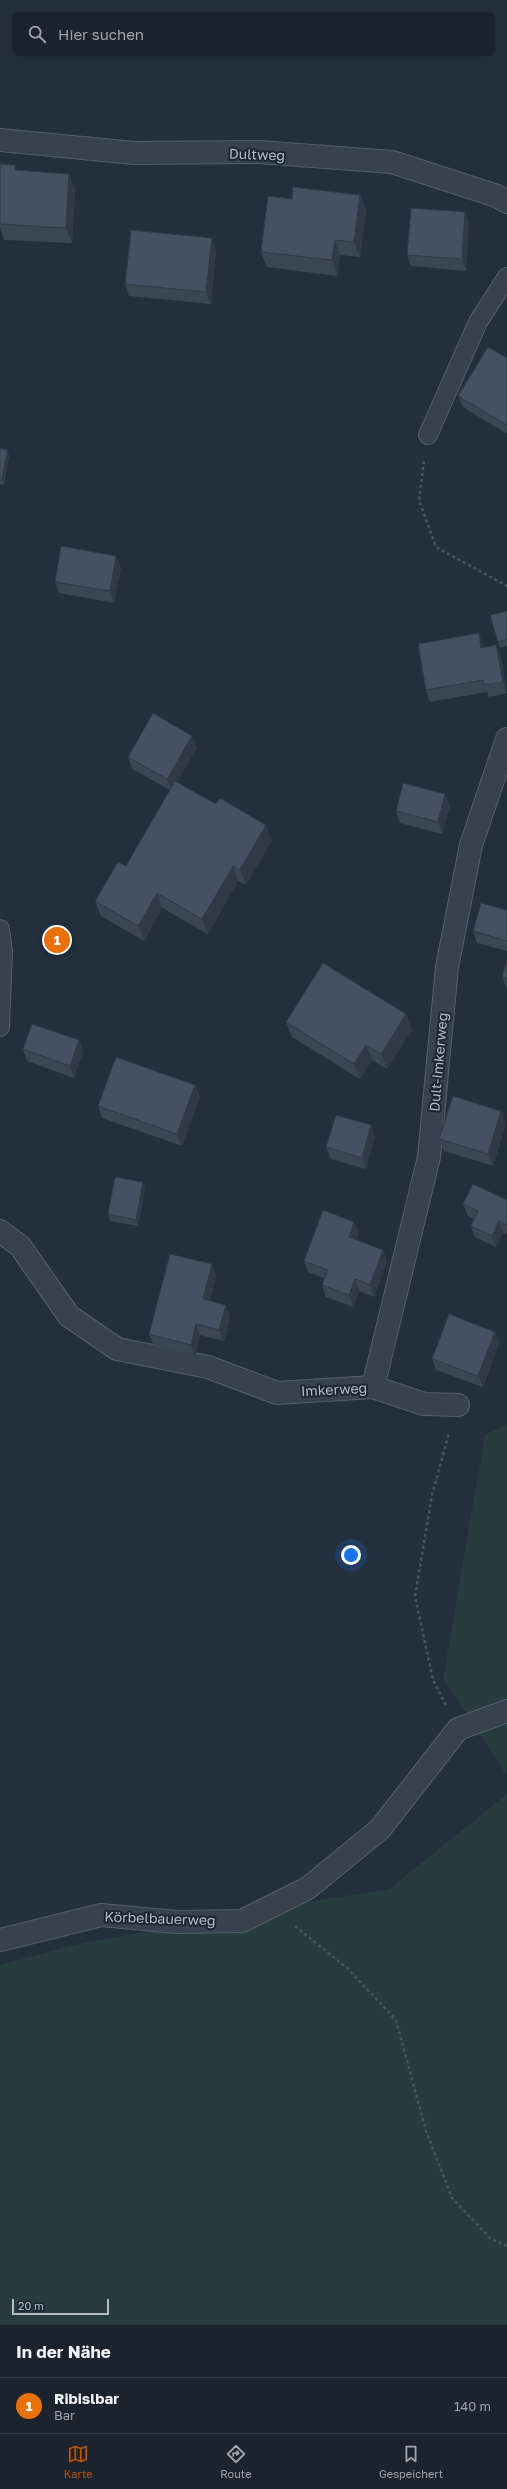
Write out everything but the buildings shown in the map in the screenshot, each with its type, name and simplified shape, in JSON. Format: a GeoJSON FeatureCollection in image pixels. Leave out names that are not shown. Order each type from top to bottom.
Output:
{"type":"FeatureCollection","features":[{"type":"Feature","properties":{"kind":"street","name":"Dultweg"},"geometry":{"type":"LineString","coordinates":[[0,140],[134,153],[259,152],[392,162],[497,196],[507,202]]}},
{"type":"Feature","properties":{"kind":"street","name":"Dult-Imkerweg"},"geometry":{"type":"LineString","coordinates":[[373,1387],[429,1157],[447,967],[471,845],[507,739]]}},
{"type":"Feature","properties":{"kind":"street","name":"Imkerweg"},"geometry":{"type":"LineString","coordinates":[[0,1231],[20,1246],[69,1316],[118,1349],[208,1367],[277,1393],[373,1387],[424,1404],[458,1405]]}},
{"type":"Feature","properties":{"kind":"street"},"geometry":{"type":"LineString","coordinates":[[458,1729],[507,1711]]}},
{"type":"Feature","properties":{"kind":"street","name":"Körbelbauerweg"},"geometry":{"type":"LineString","coordinates":[[0,1940],[101,1915],[177,1922],[242,1921],[308,1888],[380,1829],[458,1729]]}},
{"type":"Feature","properties":{"kind":"lane"},"geometry":{"type":"LineString","coordinates":[[428,435],[478,322],[507,277]]}},
{"type":"Feature","properties":{"kind":"lane"},"geometry":{"type":"LineString","coordinates":[[0,929],[3,951],[0,1027]]}},
{"type":"Feature","properties":{"kind":"path"},"geometry":{"type":"LineString","coordinates":[[428,435],[419,500],[436,546],[507,586]]}},
{"type":"Feature","properties":{"kind":"path"},"geometry":{"type":"LineString","coordinates":[[458,1405],[432,1495],[415,1596],[433,1680],[458,1729]]}},
{"type":"Feature","properties":{"kind":"path"},"geometry":{"type":"LineString","coordinates":[[269,1908],[346,1968],[396,2020],[426,2131],[452,2198],[491,2239],[507,2246]]}},
{"type":"Feature","properties":{"kind":"green space"},"geometry":{"type":"Polygon","coordinates":[[[507,1424],[507,1776],[443,1678],[485,1435],[507,1424]]]}},
{"type":"Feature","properties":{"kind":"green space"},"geometry":{"type":"Polygon","coordinates":[[[507,1794],[507,2325],[0,2325],[0,1965],[74,1945],[269,1908],[389,1889],[507,1794]]]}},
{"type":"Feature","properties":{"kind":"place","name":"Ribislbar"},"geometry":{"type":"Point","coordinates":[57,940]}}]}
